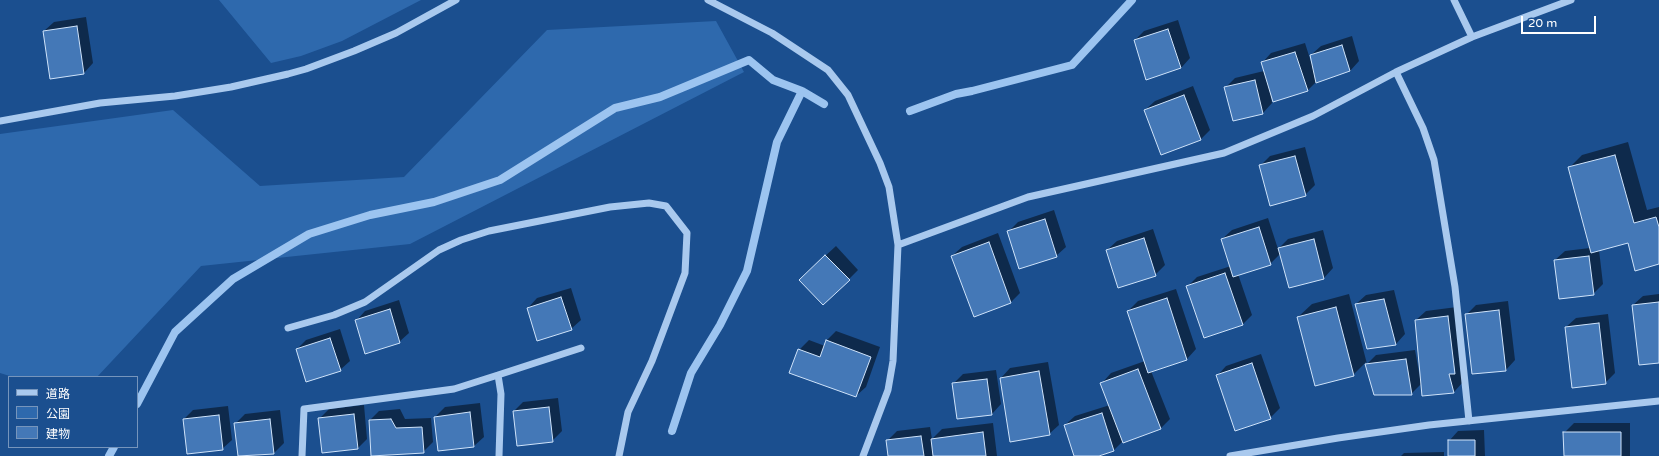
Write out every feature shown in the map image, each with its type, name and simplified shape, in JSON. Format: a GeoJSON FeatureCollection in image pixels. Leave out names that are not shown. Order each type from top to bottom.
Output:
{"type":"FeatureCollection","features":[{"type":"Feature","properties":{"kind":"street"},"geometry":{"type":"LineString","coordinates":[[0,121],[100,103],[196,93],[231,87],[288,74],[306,69],[396,33],[456,0]]}},
{"type":"Feature","properties":{"kind":"street"},"geometry":{"type":"LineString","coordinates":[[708,0],[772,33],[828,70],[848,95],[880,163],[889,187],[898,245],[892,361],[888,390],[863,456]]}},
{"type":"Feature","properties":{"kind":"street"},"geometry":{"type":"LineString","coordinates":[[1454,0],[1472,37]]}},
{"type":"Feature","properties":{"kind":"street"},"geometry":{"type":"LineString","coordinates":[[898,245],[1028,197],[1224,153],[1313,116],[1396,72],[1472,37],[1571,0]]}},
{"type":"Feature","properties":{"kind":"street"},"geometry":{"type":"LineString","coordinates":[[1396,72],[1423,128],[1434,160],[1455,287],[1469,421]]}},
{"type":"Feature","properties":{"kind":"street"},"geometry":{"type":"LineString","coordinates":[[288,328],[334,314],[365,302],[439,250],[461,240],[488,231],[610,207],[649,203],[666,206],[688,233],[685,273],[652,361],[628,412],[619,456]]}},
{"type":"Feature","properties":{"kind":"street"},"geometry":{"type":"LineString","coordinates":[[302,456],[304,409],[454,389],[581,348]]}},
{"type":"Feature","properties":{"kind":"street"},"geometry":{"type":"LineString","coordinates":[[498,375],[501,394],[499,456]]}},
{"type":"Feature","properties":{"kind":"street"},"geometry":{"type":"LineString","coordinates":[[1230,456],[1346,437],[1469,421],[1659,401]]}},
{"type":"Feature","properties":{"kind":"green space"},"geometry":{"type":"Polygon","coordinates":[[[219,0],[421,0],[342,41],[301,56],[271,63],[219,0]]]}},
{"type":"Feature","properties":{"kind":"green space"},"geometry":{"type":"Polygon","coordinates":[[[716,21],[744,72],[410,244],[201,266],[98,376],[10,376],[0,373],[0,134],[173,110],[260,186],[404,177],[547,30],[716,21]]]}},
{"type":"Feature","properties":{"kind":"building"},"geometry":{"type":"Polygon","coordinates":[[[77,26],[84,74],[50,79],[43,31],[77,26]]]}},
{"type":"Feature","properties":{"kind":"building"},"geometry":{"type":"Polygon","coordinates":[[[1168,29],[1181,68],[1146,80],[1134,40],[1168,29]]]}},
{"type":"Feature","properties":{"kind":"building"},"geometry":{"type":"Polygon","coordinates":[[[1342,45],[1350,71],[1316,83],[1310,55],[1342,45]]]}},
{"type":"Feature","properties":{"kind":"building"},"geometry":{"type":"Polygon","coordinates":[[[1295,52],[1308,91],[1273,102],[1261,62],[1295,52]]]}},
{"type":"Feature","properties":{"kind":"building"},"geometry":{"type":"Polygon","coordinates":[[[1255,80],[1263,114],[1233,121],[1224,87],[1255,80]]]}},
{"type":"Feature","properties":{"kind":"building"},"geometry":{"type":"Polygon","coordinates":[[[1184,95],[1201,140],[1161,155],[1144,110],[1184,95]]]}},
{"type":"Feature","properties":{"kind":"building"},"geometry":{"type":"Polygon","coordinates":[[[1615,155],[1634,223],[1656,217],[1659,227],[1659,264],[1635,271],[1628,243],[1591,253],[1568,167],[1615,155]]]}},
{"type":"Feature","properties":{"kind":"building"},"geometry":{"type":"Polygon","coordinates":[[[1295,156],[1306,196],[1270,206],[1259,165],[1295,156]]]}},
{"type":"Feature","properties":{"kind":"building"},"geometry":{"type":"Polygon","coordinates":[[[1045,219],[1057,257],[1019,269],[1007,231],[1045,219]]]}},
{"type":"Feature","properties":{"kind":"building"},"geometry":{"type":"Polygon","coordinates":[[[1259,227],[1271,265],[1233,277],[1221,239],[1259,227]]]}},
{"type":"Feature","properties":{"kind":"building"},"geometry":{"type":"Polygon","coordinates":[[[1144,238],[1156,276],[1118,288],[1106,250],[1144,238]]]}},
{"type":"Feature","properties":{"kind":"building"},"geometry":{"type":"Polygon","coordinates":[[[1314,239],[1324,279],[1289,288],[1278,248],[1314,239]]]}},
{"type":"Feature","properties":{"kind":"building"},"geometry":{"type":"Polygon","coordinates":[[[989,242],[1011,303],[974,317],[951,256],[989,242]]]}},
{"type":"Feature","properties":{"kind":"building"},"geometry":{"type":"Polygon","coordinates":[[[825,255],[850,280],[823,305],[799,280],[825,255]]]}},
{"type":"Feature","properties":{"kind":"building"},"geometry":{"type":"Polygon","coordinates":[[[1589,256],[1594,295],[1559,299],[1554,260],[1589,256]]]}},
{"type":"Feature","properties":{"kind":"building"},"geometry":{"type":"Polygon","coordinates":[[[1225,273],[1243,325],[1204,338],[1186,286],[1225,273]]]}},
{"type":"Feature","properties":{"kind":"building"},"geometry":{"type":"Polygon","coordinates":[[[561,297],[572,330],[537,341],[527,308],[561,297]]]}},
{"type":"Feature","properties":{"kind":"building"},"geometry":{"type":"Polygon","coordinates":[[[1167,298],[1187,360],[1148,373],[1127,311],[1167,298]]]}},
{"type":"Feature","properties":{"kind":"building"},"geometry":{"type":"Polygon","coordinates":[[[1384,299],[1396,345],[1367,349],[1355,304],[1384,299]]]}},
{"type":"Feature","properties":{"kind":"building"},"geometry":{"type":"Polygon","coordinates":[[[1659,302],[1659,363],[1639,365],[1632,305],[1659,302]]]}},
{"type":"Feature","properties":{"kind":"building"},"geometry":{"type":"Polygon","coordinates":[[[1336,307],[1354,376],[1315,386],[1297,317],[1336,307]]]}},
{"type":"Feature","properties":{"kind":"building"},"geometry":{"type":"Polygon","coordinates":[[[390,309],[400,343],[365,354],[355,320],[390,309]]]}},
{"type":"Feature","properties":{"kind":"building"},"geometry":{"type":"Polygon","coordinates":[[[1499,310],[1506,371],[1472,374],[1465,314],[1499,310]]]}},
{"type":"Feature","properties":{"kind":"building"},"geometry":{"type":"Polygon","coordinates":[[[1448,316],[1455,374],[1449,374],[1454,393],[1422,396],[1415,320],[1448,316]]]}},
{"type":"Feature","properties":{"kind":"building"},"geometry":{"type":"Polygon","coordinates":[[[1599,323],[1606,384],[1572,388],[1565,327],[1599,323]]]}},
{"type":"Feature","properties":{"kind":"building"},"geometry":{"type":"Polygon","coordinates":[[[330,338],[341,371],[306,382],[296,349],[330,338]]]}},
{"type":"Feature","properties":{"kind":"building"},"geometry":{"type":"Polygon","coordinates":[[[826,340],[871,357],[856,397],[789,373],[798,349],[820,357],[826,340]]]}},
{"type":"Feature","properties":{"kind":"building"},"geometry":{"type":"Polygon","coordinates":[[[1406,359],[1412,395],[1374,395],[1365,364],[1406,359]]]}},
{"type":"Feature","properties":{"kind":"building"},"geometry":{"type":"Polygon","coordinates":[[[1252,363],[1271,419],[1235,431],[1216,375],[1252,363]]]}},
{"type":"Feature","properties":{"kind":"building"},"geometry":{"type":"Polygon","coordinates":[[[1138,369],[1161,429],[1123,443],[1100,383],[1138,369]]]}},
{"type":"Feature","properties":{"kind":"building"},"geometry":{"type":"Polygon","coordinates":[[[1039,371],[1050,435],[1010,442],[1000,378],[1039,371]]]}},
{"type":"Feature","properties":{"kind":"building"},"geometry":{"type":"Polygon","coordinates":[[[987,379],[992,415],[957,419],[952,383],[987,379]]]}},
{"type":"Feature","properties":{"kind":"building"},"geometry":{"type":"Polygon","coordinates":[[[549,407],[553,442],[517,446],[513,411],[549,407]]]}},
{"type":"Feature","properties":{"kind":"building"},"geometry":{"type":"Polygon","coordinates":[[[470,412],[474,447],[438,451],[434,417],[470,412]]]}},
{"type":"Feature","properties":{"kind":"building"},"geometry":{"type":"Polygon","coordinates":[[[1102,413],[1114,451],[1099,456],[1074,456],[1064,425],[1102,413]]]}},
{"type":"Feature","properties":{"kind":"building"},"geometry":{"type":"Polygon","coordinates":[[[354,414],[358,449],[322,453],[318,418],[354,414]]]}},
{"type":"Feature","properties":{"kind":"building"},"geometry":{"type":"Polygon","coordinates":[[[219,415],[223,450],[187,454],[183,419],[219,415]]]}},
{"type":"Feature","properties":{"kind":"building"},"geometry":{"type":"Polygon","coordinates":[[[270,419],[274,454],[238,456],[234,423],[270,419]]]}},
{"type":"Feature","properties":{"kind":"building"},"geometry":{"type":"Polygon","coordinates":[[[391,419],[396,428],[422,427],[424,453],[371,456],[369,420],[391,419]]]}},
{"type":"Feature","properties":{"kind":"building"},"geometry":{"type":"Polygon","coordinates":[[[983,432],[986,456],[933,456],[931,439],[983,432]]]}},
{"type":"Feature","properties":{"kind":"building"},"geometry":{"type":"Polygon","coordinates":[[[1563,432],[1621,432],[1621,456],[1564,456],[1563,432]]]}},
{"type":"Feature","properties":{"kind":"building"},"geometry":{"type":"Polygon","coordinates":[[[921,436],[924,456],[888,456],[886,440],[921,436]]]}},
{"type":"Feature","properties":{"kind":"building"},"geometry":{"type":"Polygon","coordinates":[[[1448,440],[1475,440],[1475,456],[1448,456],[1448,440]]]}},
{"type":"Feature","properties":{"kind":"waterway"},"geometry":{"type":"LineString","coordinates":[[910,111],[956,94],[1072,65],[1132,0]]}},
{"type":"Feature","properties":{"kind":"waterway"},"geometry":{"type":"LineString","coordinates":[[138,402],[175,332],[233,279],[309,234],[370,215],[434,202],[500,180],[615,108],[660,97],[749,60],[773,80],[802,91],[824,104]]}},
{"type":"Feature","properties":{"kind":"waterway"},"geometry":{"type":"LineString","coordinates":[[672,431],[691,373],[720,325],[747,271],[777,142],[802,91]]}},
{"type":"Feature","properties":{"kind":"waterway"},"geometry":{"type":"LineString","coordinates":[[109,456],[113,448]]}}]}
